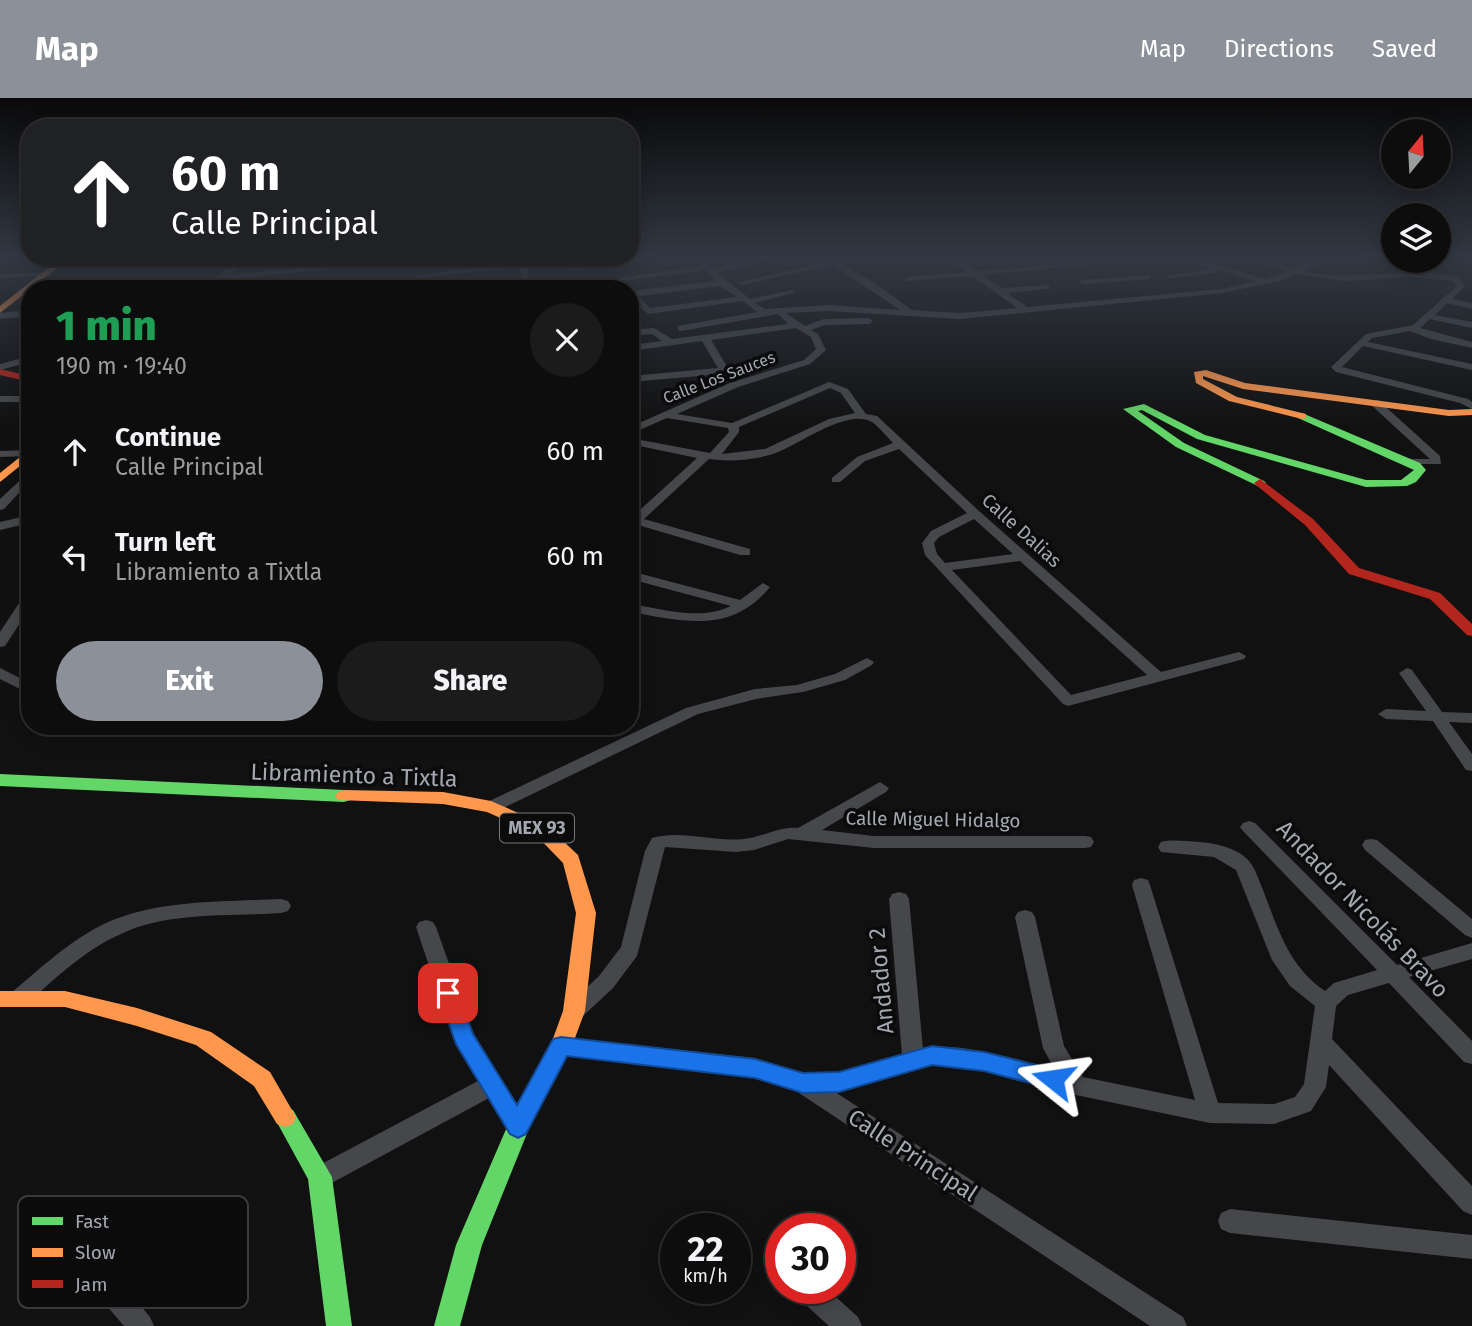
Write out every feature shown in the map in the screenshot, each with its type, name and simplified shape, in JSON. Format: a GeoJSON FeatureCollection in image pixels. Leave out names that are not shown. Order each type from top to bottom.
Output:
{"type":"FeatureCollection","features":[{"type":"Feature","properties":{"kind":"street"},"geometry":{"type":"LineString","coordinates":[[663,312],[675,322],[689,340]]}},
{"type":"Feature","properties":{"kind":"street"},"geometry":{"type":"LineString","coordinates":[[675,322],[751,317],[762,312]]}},
{"type":"Feature","properties":{"kind":"street"},"geometry":{"type":"LineString","coordinates":[[769,312],[789,312]]}},
{"type":"Feature","properties":{"kind":"street"},"geometry":{"type":"LineString","coordinates":[[898,312],[960,316],[1001,312]]}},
{"type":"Feature","properties":{"kind":"street"},"geometry":{"type":"LineString","coordinates":[[1432,312],[1410,328],[1374,334],[1336,367],[1339,370],[1464,401],[1472,406]]}},
{"type":"Feature","properties":{"kind":"street"},"geometry":{"type":"LineString","coordinates":[[782,313],[801,327]]}},
{"type":"Feature","properties":{"kind":"street"},"geometry":{"type":"LineString","coordinates":[[0,316],[21,314]]}},
{"type":"Feature","properties":{"kind":"street"},"geometry":{"type":"LineString","coordinates":[[1428,316],[1472,325]]}},
{"type":"Feature","properties":{"kind":"street"},"geometry":{"type":"LineString","coordinates":[[639,347],[824,322],[869,321]]}},
{"type":"Feature","properties":{"kind":"street","name":"Calle Los Sauces"},"geometry":{"type":"LineString","coordinates":[[639,426],[734,385],[807,362],[821,350],[815,336],[801,327]]}},
{"type":"Feature","properties":{"kind":"street"},"geometry":{"type":"LineString","coordinates":[[1410,328],[1434,337],[1472,345]]}},
{"type":"Feature","properties":{"kind":"street"},"geometry":{"type":"LineString","coordinates":[[639,332],[654,331],[670,342]]}},
{"type":"Feature","properties":{"kind":"street"},"geometry":{"type":"LineString","coordinates":[[705,338],[734,385]]}},
{"type":"Feature","properties":{"kind":"street"},"geometry":{"type":"LineString","coordinates":[[1361,343],[1472,367]]}},
{"type":"Feature","properties":{"kind":"street"},"geometry":{"type":"LineString","coordinates":[[0,369],[21,362]]}},
{"type":"Feature","properties":{"kind":"street"},"geometry":{"type":"LineString","coordinates":[[0,369],[21,376]]}},
{"type":"Feature","properties":{"kind":"street"},"geometry":{"type":"LineString","coordinates":[[639,378],[723,370]]}},
{"type":"Feature","properties":{"kind":"street"},"geometry":{"type":"LineString","coordinates":[[1472,412],[1449,413],[1243,386],[1228,383],[1206,373],[1197,374],[1196,378],[1218,393],[1312,419],[1409,461],[1420,470],[1418,476],[1401,485],[1367,482],[1198,436],[1144,407],[1128,409],[1180,445],[1261,484],[1309,522],[1354,571],[1435,596],[1472,632]]}},
{"type":"Feature","properties":{"kind":"street","name":"Calle Dalias"},"geometry":{"type":"LineString","coordinates":[[733,426],[829,385],[842,387],[861,414],[873,418],[975,514],[1157,676]]}},
{"type":"Feature","properties":{"kind":"street"},"geometry":{"type":"LineString","coordinates":[[0,399],[21,400]]}},
{"type":"Feature","properties":{"kind":"street"},"geometry":{"type":"LineString","coordinates":[[1374,402],[1436,458],[1437,462],[1409,461]]}},
{"type":"Feature","properties":{"kind":"street"},"geometry":{"type":"LineString","coordinates":[[639,443],[709,457],[750,455],[769,452],[850,414],[861,414]]}},
{"type":"Feature","properties":{"kind":"street"},"geometry":{"type":"LineString","coordinates":[[639,519],[734,432],[733,426],[665,415]]}},
{"type":"Feature","properties":{"kind":"street"},"geometry":{"type":"LineString","coordinates":[[836,480],[861,459],[901,444]]}},
{"type":"Feature","properties":{"kind":"street"},"geometry":{"type":"LineString","coordinates":[[0,454],[21,453]]}},
{"type":"Feature","properties":{"kind":"street"},"geometry":{"type":"LineString","coordinates":[[0,479],[21,459]]}},
{"type":"Feature","properties":{"kind":"street"},"geometry":{"type":"LineString","coordinates":[[0,506],[21,484]]}},
{"type":"Feature","properties":{"kind":"street"},"geometry":{"type":"LineString","coordinates":[[975,514],[935,534],[928,543],[930,555],[1068,701],[1239,656]]}},
{"type":"Feature","properties":{"kind":"street"},"geometry":{"type":"LineString","coordinates":[[0,526],[21,521]]}},
{"type":"Feature","properties":{"kind":"street"},"geometry":{"type":"LineString","coordinates":[[639,526],[744,552]]}},
{"type":"Feature","properties":{"kind":"street"},"geometry":{"type":"LineString","coordinates":[[942,567],[1022,556]]}},
{"type":"Feature","properties":{"kind":"street"},"geometry":{"type":"LineString","coordinates":[[639,577],[742,605]]}},
{"type":"Feature","properties":{"kind":"street"},"geometry":{"type":"LineString","coordinates":[[639,609],[691,618],[716,616],[734,611],[763,587]]}},
{"type":"Feature","properties":{"kind":"street"},"geometry":{"type":"LineString","coordinates":[[0,643],[21,611]]}},
{"type":"Feature","properties":{"kind":"street"},"geometry":{"type":"LineString","coordinates":[[491,807],[692,711],[755,694],[798,689],[840,677],[867,662]]}},
{"type":"Feature","properties":{"kind":"street"},"geometry":{"type":"LineString","coordinates":[[0,673],[21,684]]}},
{"type":"Feature","properties":{"kind":"street"},"geometry":{"type":"LineString","coordinates":[[1407,673],[1472,766]]}},
{"type":"Feature","properties":{"kind":"street"},"geometry":{"type":"LineString","coordinates":[[1386,714],[1472,718]]}},
{"type":"Feature","properties":{"kind":"street","name":"Libramiento a Tixtla"},"geometry":{"type":"LineString","coordinates":[[0,780],[264,794],[443,798],[491,807],[540,829],[572,860],[586,913],[574,1011],[561,1046],[518,1127],[469,1245],[447,1326]]}},
{"type":"Feature","properties":{"kind":"street"},"geometry":{"type":"LineString","coordinates":[[802,834],[880,788]]}},
{"type":"Feature","properties":{"kind":"street","name":"Andador Nicolás Bravo"},"geometry":{"type":"LineString","coordinates":[[1249,827],[1472,1055]]}},
{"type":"Feature","properties":{"kind":"street","name":"Calle Miguel Hidalgo"},"geometry":{"type":"LineString","coordinates":[[574,1011],[606,982],[630,950],[658,844],[668,840],[736,846],[754,844],[788,833],[874,842],[1085,842]]}},
{"type":"Feature","properties":{"kind":"street"},"geometry":{"type":"LineString","coordinates":[[1371,845],[1472,930]]}},
{"type":"Feature","properties":{"kind":"street"},"geometry":{"type":"LineString","coordinates":[[1167,847],[1205,849],[1226,854],[1243,864],[1278,955],[1289,975],[1305,990],[1326,1002]]}},
{"type":"Feature","properties":{"kind":"street"},"geometry":{"type":"LineString","coordinates":[[1141,885],[1210,1113]]}},
{"type":"Feature","properties":{"kind":"street","name":"Andador 2"},"geometry":{"type":"LineString","coordinates":[[899,899],[913,1060]]}},
{"type":"Feature","properties":{"kind":"street"},"geometry":{"type":"LineString","coordinates":[[9,999],[78,949],[114,928],[148,916],[281,906]]}},
{"type":"Feature","properties":{"kind":"street"},"geometry":{"type":"LineString","coordinates":[[1025,917],[1054,1048],[1076,1085]]}},
{"type":"Feature","properties":{"kind":"street"},"geometry":{"type":"LineString","coordinates":[[426,927],[464,1037],[518,1127]]}},
{"type":"Feature","properties":{"kind":"street"},"geometry":{"type":"LineString","coordinates":[[803,1083],[839,1082],[932,1056],[984,1061],[1076,1085],[1210,1113],[1274,1114],[1303,1104],[1315,1087],[1326,1002],[1341,989],[1472,951]]}},
{"type":"Feature","properties":{"kind":"street"},"geometry":{"type":"LineString","coordinates":[[9,999],[65,999],[203,1038],[262,1079],[320,1177],[339,1326]]}},
{"type":"Feature","properties":{"kind":"street"},"geometry":{"type":"LineString","coordinates":[[1321,1042],[1472,1203]]}},
{"type":"Feature","properties":{"kind":"street","name":"Calle Principal"},"geometry":{"type":"LineString","coordinates":[[561,1046],[755,1068],[803,1083],[1174,1326]]}},
{"type":"Feature","properties":{"kind":"street"},"geometry":{"type":"LineString","coordinates":[[320,1177],[492,1085]]}},
{"type":"Feature","properties":{"kind":"street"},"geometry":{"type":"LineString","coordinates":[[1230,1221],[1472,1247]]}},
{"type":"Feature","properties":{"kind":"street"},"geometry":{"type":"LineString","coordinates":[[824,1304],[849,1326]]}},
{"type":"Feature","properties":{"kind":"street"},"geometry":{"type":"LineString","coordinates":[[126,1308],[141,1326]]}},
{"type":"Feature","properties":{"kind":"traffic: fast"},"geometry":{"type":"LineString","coordinates":[[1260,483],[1180,445],[1128,409],[1144,407],[1201,437],[1366,483],[1403,484],[1412,480],[1420,470],[1416,465],[1302,416]]}},
{"type":"Feature","properties":{"kind":"traffic: fast"},"geometry":{"type":"LineString","coordinates":[[0,780],[344,796]]}},
{"type":"Feature","properties":{"kind":"traffic: fast"},"geometry":{"type":"LineString","coordinates":[[447,1326],[469,1245],[518,1127],[546,1075]]}},
{"type":"Feature","properties":{"kind":"traffic: fast"},"geometry":{"type":"LineString","coordinates":[[285,1117],[320,1177],[339,1326]]}},
{"type":"Feature","properties":{"kind":"traffic: slow"},"geometry":{"type":"LineString","coordinates":[[1302,416],[1233,399],[1199,381],[1197,374],[1206,373],[1243,386],[1449,413],[1472,412]]}},
{"type":"Feature","properties":{"kind":"traffic: slow"},"geometry":{"type":"LineString","coordinates":[[0,479],[21,460]]}},
{"type":"Feature","properties":{"kind":"traffic: slow"},"geometry":{"type":"LineString","coordinates":[[344,796],[443,798],[491,807],[540,829],[572,860],[586,913],[574,1011],[561,1046],[546,1075]]}},
{"type":"Feature","properties":{"kind":"traffic: slow"},"geometry":{"type":"LineString","coordinates":[[0,999],[65,999],[137,1017],[203,1038],[262,1079],[285,1117]]}},
{"type":"Feature","properties":{"kind":"traffic: jam"},"geometry":{"type":"LineString","coordinates":[[0,372],[21,377]]}},
{"type":"Feature","properties":{"kind":"traffic: jam"},"geometry":{"type":"LineString","coordinates":[[1260,483],[1309,522],[1354,571],[1435,596],[1472,632]]}},
{"type":"Feature","properties":{"kind":"route"},"geometry":{"type":"LineString","coordinates":[[448,993],[464,1037],[518,1127],[561,1046],[755,1068],[803,1083],[839,1082],[932,1056],[984,1061],[1053,1079]]}}]}
